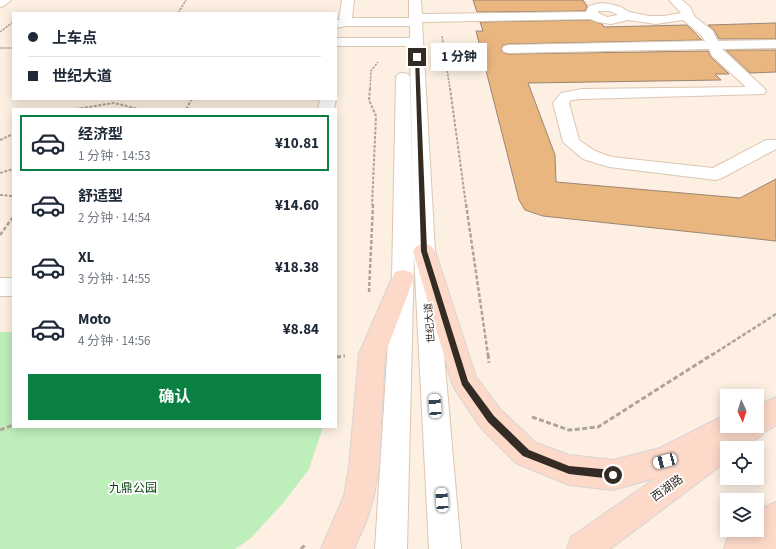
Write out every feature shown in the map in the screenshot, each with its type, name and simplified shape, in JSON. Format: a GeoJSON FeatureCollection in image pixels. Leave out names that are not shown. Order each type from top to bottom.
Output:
{"type":"FeatureCollection","features":[{"type":"Feature","properties":{"kind":"main road"},"geometry":{"type":"LineString","coordinates":[[424,251],[464,383],[491,419],[526,453],[569,470],[613,475],[665,461],[720,431]]}},
{"type":"Feature","properties":{"kind":"main road"},"geometry":{"type":"LineString","coordinates":[[337,549],[350,522],[359,496],[364,467],[372,354],[403,278]]}},
{"type":"Feature","properties":{"kind":"main road"},"geometry":{"type":"LineString","coordinates":[[764,407],[776,400]]}},
{"type":"Feature","properties":{"kind":"main road"},"geometry":{"type":"LineString","coordinates":[[764,417],[776,409]]}},
{"type":"Feature","properties":{"kind":"main road","name":"西湖路"},"geometry":{"type":"LineString","coordinates":[[583,549],[742,433]]}},
{"type":"Feature","properties":{"kind":"main road"},"geometry":{"type":"LineString","coordinates":[[740,549],[776,518]]}},
{"type":"Feature","properties":{"kind":"main road"},"geometry":{"type":"LineString","coordinates":[[770,549],[776,542]]}},
{"type":"Feature","properties":{"kind":"street"},"geometry":{"type":"LineString","coordinates":[[0,4],[5,0]]}},
{"type":"Feature","properties":{"kind":"street"},"geometry":{"type":"LineString","coordinates":[[348,0],[340,23],[411,24],[439,18],[596,8],[616,9],[625,15],[653,20],[673,19],[688,14]]}},
{"type":"Feature","properties":{"kind":"street","name":"世纪大道"},"geometry":{"type":"LineString","coordinates":[[402,0],[411,24],[424,251],[445,549]]}},
{"type":"Feature","properties":{"kind":"street"},"geometry":{"type":"LineString","coordinates":[[675,0],[686,10],[690,19],[708,34],[717,53],[765,91],[582,94],[566,96],[561,103],[571,142],[589,155],[609,162],[716,174],[772,144]]}},
{"type":"Feature","properties":{"kind":"street"},"geometry":{"type":"LineString","coordinates":[[596,8],[625,47]]}},
{"type":"Feature","properties":{"kind":"street"},"geometry":{"type":"LineString","coordinates":[[612,29],[625,15]]}},
{"type":"Feature","properties":{"kind":"street"},"geometry":{"type":"LineString","coordinates":[[337,45],[382,42],[411,24]]}},
{"type":"Feature","properties":{"kind":"street","name":"世纪大道"},"geometry":{"type":"LineString","coordinates":[[391,549],[403,278],[411,24]]}},
{"type":"Feature","properties":{"kind":"street"},"geometry":{"type":"LineString","coordinates":[[509,50],[776,44]]}},
{"type":"Feature","properties":{"kind":"street"},"geometry":{"type":"LineString","coordinates":[[0,287],[12,287]]}},
{"type":"Feature","properties":{"kind":"path"},"geometry":{"type":"LineString","coordinates":[[179,12],[186,0]]}},
{"type":"Feature","properties":{"kind":"path"},"geometry":{"type":"LineString","coordinates":[[439,18],[489,363]]}},
{"type":"Feature","properties":{"kind":"path"},"geometry":{"type":"LineString","coordinates":[[0,32],[12,23]]}},
{"type":"Feature","properties":{"kind":"path"},"geometry":{"type":"LineString","coordinates":[[368,299],[376,116],[374,108],[369,100],[371,71],[379,60],[382,42]]}},
{"type":"Feature","properties":{"kind":"path"},"geometry":{"type":"LineString","coordinates":[[0,48],[12,48]]}},
{"type":"Feature","properties":{"kind":"path"},"geometry":{"type":"LineString","coordinates":[[82,108],[114,103],[135,108]]}},
{"type":"Feature","properties":{"kind":"path"},"geometry":{"type":"LineString","coordinates":[[0,140],[12,134]]}},
{"type":"Feature","properties":{"kind":"path"},"geometry":{"type":"LineString","coordinates":[[0,173],[12,170]]}},
{"type":"Feature","properties":{"kind":"path"},"geometry":{"type":"LineString","coordinates":[[0,196],[12,196]]}},
{"type":"Feature","properties":{"kind":"path"},"geometry":{"type":"LineString","coordinates":[[0,235],[12,219]]}},
{"type":"Feature","properties":{"kind":"path"},"geometry":{"type":"LineString","coordinates":[[530,416],[568,430],[598,427],[776,314]]}},
{"type":"Feature","properties":{"kind":"path"},"geometry":{"type":"LineString","coordinates":[[0,430],[12,426]]}},
{"type":"Feature","properties":{"kind":"path"},"geometry":{"type":"LineString","coordinates":[[301,549],[310,541]]}},
{"type":"Feature","properties":{"kind":"green space","name":"九鼎公园"},"geometry":{"type":"Polygon","coordinates":[[[0,332],[12,332],[12,428],[323,428],[309,469],[284,502],[250,539],[235,549],[0,549],[0,332]]]}},
{"type":"Feature","properties":{"kind":"building"},"geometry":{"type":"Polygon","coordinates":[[[473,0],[583,0],[587,6],[585,11],[477,12],[473,0]]]}},
{"type":"Feature","properties":{"kind":"building"},"geometry":{"type":"Polygon","coordinates":[[[590,20],[602,24],[604,27],[687,25],[702,40],[509,44],[503,45],[501,50],[504,53],[509,54],[708,51],[711,57],[729,74],[715,74],[721,80],[528,83],[555,155],[556,182],[740,198],[776,179],[776,241],[543,216],[525,210],[519,200],[476,31],[483,31],[480,22],[590,20]]]}},
{"type":"Feature","properties":{"kind":"building"},"geometry":{"type":"Polygon","coordinates":[[[776,23],[776,39],[719,39],[714,30],[708,25],[776,23]]]}},
{"type":"Feature","properties":{"kind":"building"},"geometry":{"type":"Polygon","coordinates":[[[726,50],[776,50],[776,72],[750,73],[726,50]]]}},
{"type":"Feature","properties":{"kind":"route"},"geometry":{"type":"LineString","coordinates":[[417,57],[424,251],[464,383],[491,419],[526,453],[569,470],[613,475]]}}]}
